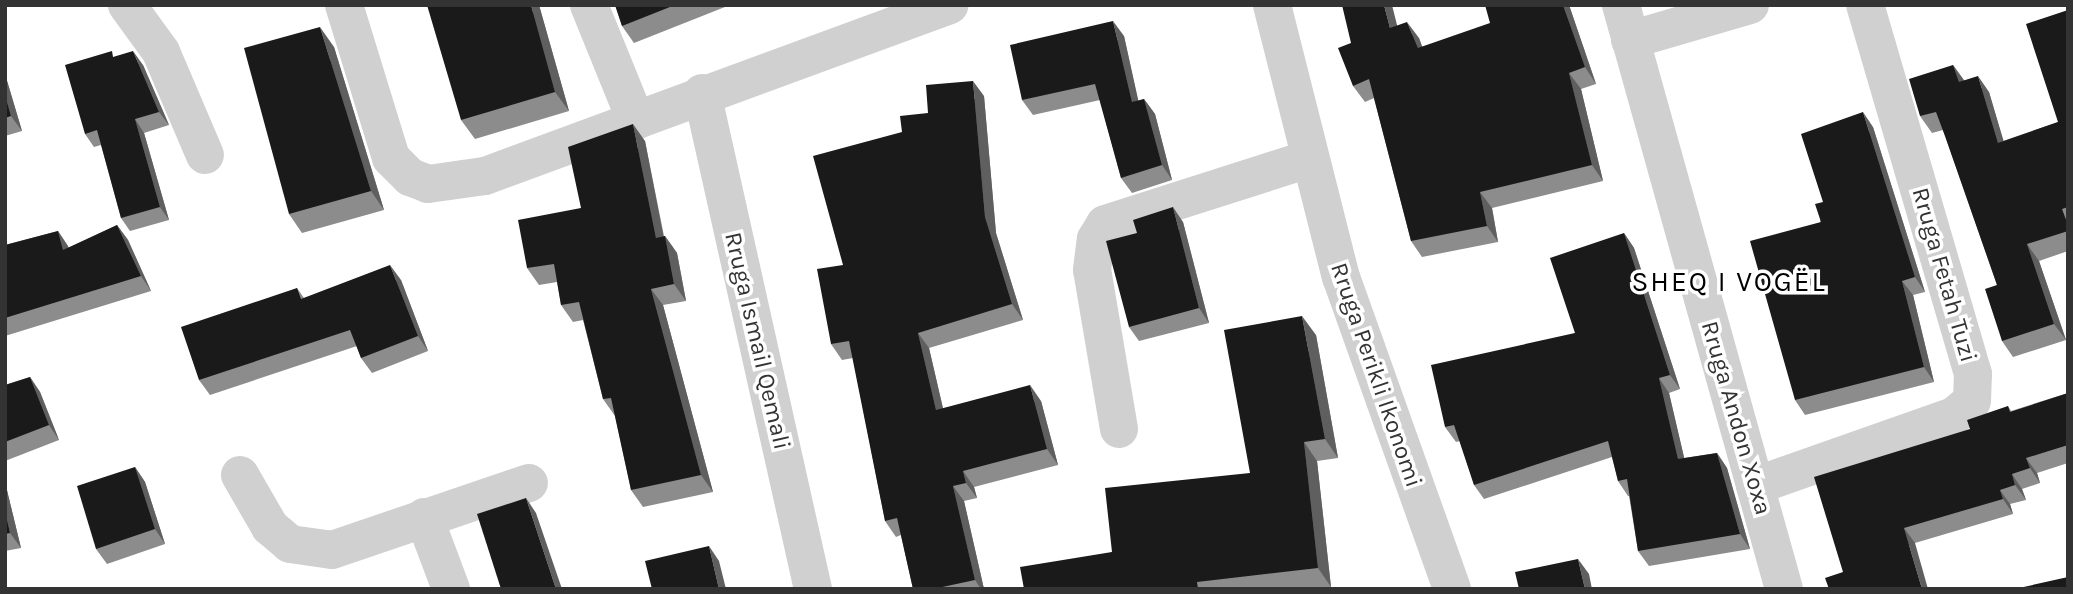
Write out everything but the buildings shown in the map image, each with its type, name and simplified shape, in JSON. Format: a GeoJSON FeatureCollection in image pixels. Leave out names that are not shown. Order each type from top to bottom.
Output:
{"type":"FeatureCollection","features":[{"type":"Feature","properties":{"kind":"street"},"geometry":{"type":"LineString","coordinates":[[127,5],[173,75],[205,155]]}},
{"type":"Feature","properties":{"kind":"street"},"geometry":{"type":"LineString","coordinates":[[344,5],[382,135],[410,177],[428,184],[464,182],[949,5]]}},
{"type":"Feature","properties":{"kind":"street"},"geometry":{"type":"LineString","coordinates":[[589,5],[636,121]]}},
{"type":"Feature","properties":{"kind":"street","name":"Rruga Perikli Ikonomi"},"geometry":{"type":"LineString","coordinates":[[1272,5],[1309,159],[1373,378],[1452,589]]}},
{"type":"Feature","properties":{"kind":"street"},"geometry":{"type":"LineString","coordinates":[[1625,23],[1750,5]]}},
{"type":"Feature","properties":{"kind":"street","name":"Rruga Fetah Tuzi"},"geometry":{"type":"LineString","coordinates":[[1755,486],[1954,416],[1972,401],[1973,374],[1865,5]]}},
{"type":"Feature","properties":{"kind":"street","name":"Rruga Andon Xoxa"},"geometry":{"type":"LineString","coordinates":[[1625,23],[1784,589]]}},
{"type":"Feature","properties":{"kind":"street","name":"Rruga Ismail Qemali"},"geometry":{"type":"LineString","coordinates":[[702,93],[813,589]]}},
{"type":"Feature","properties":{"kind":"street"},"geometry":{"type":"LineString","coordinates":[[1119,429],[1092,270],[1096,239],[1105,224],[1309,159]]}},
{"type":"Feature","properties":{"kind":"street"},"geometry":{"type":"LineString","coordinates":[[240,475],[270,527],[290,544],[313,550],[358,544],[424,517],[529,483]]}},
{"type":"Feature","properties":{"kind":"street"},"geometry":{"type":"LineString","coordinates":[[424,517],[451,589]]}},
{"type":"Feature","properties":{"kind":"district","name":"SHEQ I VOGËL"},"geometry":{"type":"Point","coordinates":[1729,282]}}]}
